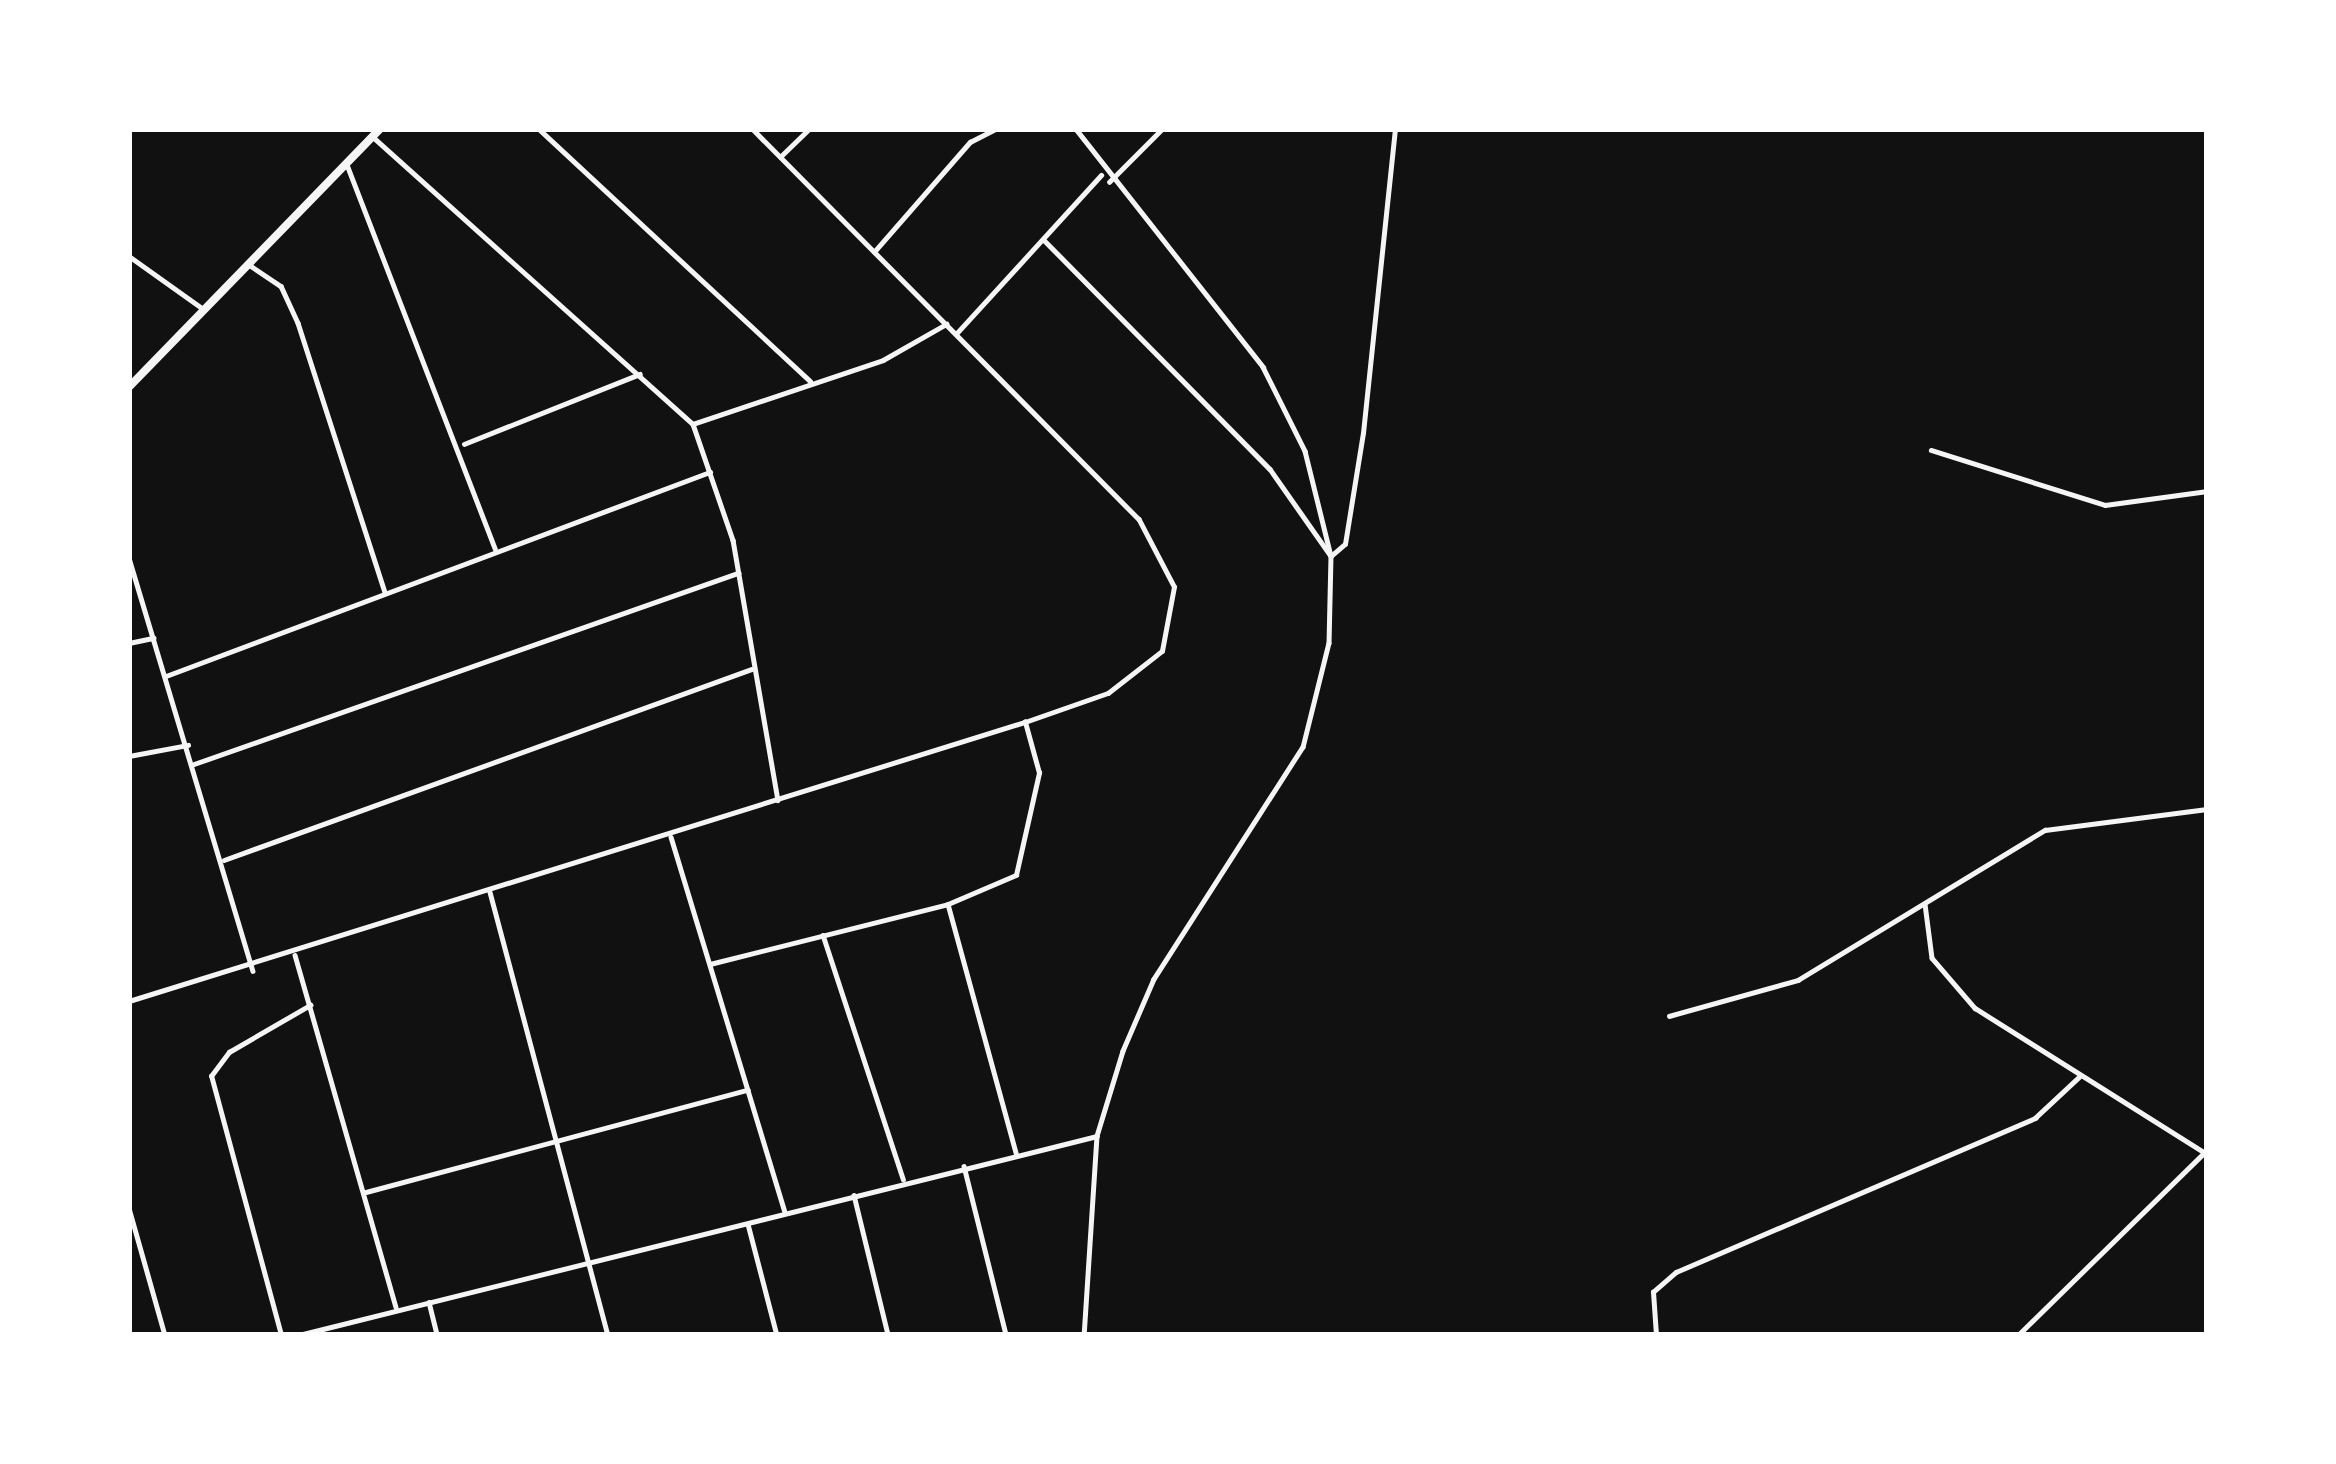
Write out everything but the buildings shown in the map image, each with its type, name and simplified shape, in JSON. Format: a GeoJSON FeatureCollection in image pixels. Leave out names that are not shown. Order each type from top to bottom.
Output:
{"type":"FeatureCollection","features":[{"type":"Feature","properties":{"kind":"main road"},"geometry":{"type":"LineString","coordinates":[[129,387],[207,312],[376,133]]}},
{"type":"Feature","properties":{"kind":"street"},"geometry":{"type":"LineString","coordinates":[[539,129],[810,381]]}},
{"type":"Feature","properties":{"kind":"street"},"geometry":{"type":"LineString","coordinates":[[129,1001],[253,970],[1025,722],[1141,676],[1162,651],[1174,586],[1139,520],[752,129]]}},
{"type":"Feature","properties":{"kind":"street"},"geometry":{"type":"LineString","coordinates":[[780,157],[809,129]]}},
{"type":"Feature","properties":{"kind":"street"},"geometry":{"type":"LineString","coordinates":[[874,252],[970,142],[995,129]]}},
{"type":"Feature","properties":{"kind":"street"},"geometry":{"type":"LineString","coordinates":[[1076,129],[1101,175],[1263,367],[1304,451],[1331,556],[1329,643],[1303,747],[1154,979],[1097,1136],[1084,1335]]}},
{"type":"Feature","properties":{"kind":"street"},"geometry":{"type":"LineString","coordinates":[[1109,182],[1162,129]]}},
{"type":"Feature","properties":{"kind":"street"},"geometry":{"type":"LineString","coordinates":[[1331,556],[1346,544],[1363,433],[1395,129]]}},
{"type":"Feature","properties":{"kind":"street"},"geometry":{"type":"LineString","coordinates":[[376,133],[693,424],[738,572],[778,801]]}},
{"type":"Feature","properties":{"kind":"street"},"geometry":{"type":"LineString","coordinates":[[346,162],[464,444],[495,548]]}},
{"type":"Feature","properties":{"kind":"street"},"geometry":{"type":"LineString","coordinates":[[956,334],[1101,175]]}},
{"type":"Feature","properties":{"kind":"street"},"geometry":{"type":"LineString","coordinates":[[1045,241],[1270,469],[1331,556]]}},
{"type":"Feature","properties":{"kind":"street"},"geometry":{"type":"LineString","coordinates":[[129,256],[207,312]]}},
{"type":"Feature","properties":{"kind":"street"},"geometry":{"type":"LineString","coordinates":[[250,266],[281,286],[298,323],[385,594]]}},
{"type":"Feature","properties":{"kind":"street"},"geometry":{"type":"LineString","coordinates":[[693,424],[901,352],[946,324]]}},
{"type":"Feature","properties":{"kind":"street"},"geometry":{"type":"LineString","coordinates":[[464,444],[640,374]]}},
{"type":"Feature","properties":{"kind":"street"},"geometry":{"type":"LineString","coordinates":[[1930,451],[2105,505],[2207,491]]}},
{"type":"Feature","properties":{"kind":"street"},"geometry":{"type":"LineString","coordinates":[[166,676],[495,548],[710,472]]}},
{"type":"Feature","properties":{"kind":"street"},"geometry":{"type":"LineString","coordinates":[[129,559],[224,860],[253,970]]}},
{"type":"Feature","properties":{"kind":"street"},"geometry":{"type":"LineString","coordinates":[[194,764],[738,572]]}},
{"type":"Feature","properties":{"kind":"street"},"geometry":{"type":"LineString","coordinates":[[129,643],[154,638]]}},
{"type":"Feature","properties":{"kind":"street"},"geometry":{"type":"LineString","coordinates":[[224,860],[752,669]]}},
{"type":"Feature","properties":{"kind":"street"},"geometry":{"type":"LineString","coordinates":[[710,964],[948,904],[1016,875],[1039,772],[1025,722]]}},
{"type":"Feature","properties":{"kind":"street"},"geometry":{"type":"LineString","coordinates":[[129,756],[188,746]]}},
{"type":"Feature","properties":{"kind":"street"},"geometry":{"type":"LineString","coordinates":[[1669,1016],[1798,980],[2045,830],[2207,808]]}},
{"type":"Feature","properties":{"kind":"street"},"geometry":{"type":"LineString","coordinates":[[671,837],[785,1212]]}},
{"type":"Feature","properties":{"kind":"street"},"geometry":{"type":"LineString","coordinates":[[490,892],[608,1335]]}},
{"type":"Feature","properties":{"kind":"street"},"geometry":{"type":"LineString","coordinates":[[948,904],[1016,1154]]}},
{"type":"Feature","properties":{"kind":"street"},"geometry":{"type":"LineString","coordinates":[[1925,904],[1932,958],[1951,982],[2079,1077],[2206,1151],[2018,1335]]}},
{"type":"Feature","properties":{"kind":"street"},"geometry":{"type":"LineString","coordinates":[[823,935],[903,1179]]}},
{"type":"Feature","properties":{"kind":"street"},"geometry":{"type":"LineString","coordinates":[[295,956],[397,1309]]}},
{"type":"Feature","properties":{"kind":"street"},"geometry":{"type":"LineString","coordinates":[[281,1335],[211,1076],[229,1052],[310,1005]]}},
{"type":"Feature","properties":{"kind":"street"},"geometry":{"type":"LineString","coordinates":[[1656,1335],[1653,1292],[1676,1272],[2035,1118],[2079,1077]]}},
{"type":"Feature","properties":{"kind":"street"},"geometry":{"type":"LineString","coordinates":[[366,1192],[748,1090]]}},
{"type":"Feature","properties":{"kind":"street"},"geometry":{"type":"LineString","coordinates":[[299,1335],[903,1179],[1097,1136]]}},
{"type":"Feature","properties":{"kind":"street"},"geometry":{"type":"LineString","coordinates":[[964,1166],[1006,1335]]}},
{"type":"Feature","properties":{"kind":"street"},"geometry":{"type":"LineString","coordinates":[[854,1193],[888,1335]]}},
{"type":"Feature","properties":{"kind":"street"},"geometry":{"type":"LineString","coordinates":[[129,1208],[165,1335]]}},
{"type":"Feature","properties":{"kind":"street"},"geometry":{"type":"LineString","coordinates":[[748,1222],[777,1335]]}},
{"type":"Feature","properties":{"kind":"street"},"geometry":{"type":"LineString","coordinates":[[429,1302],[437,1335]]}}]}
